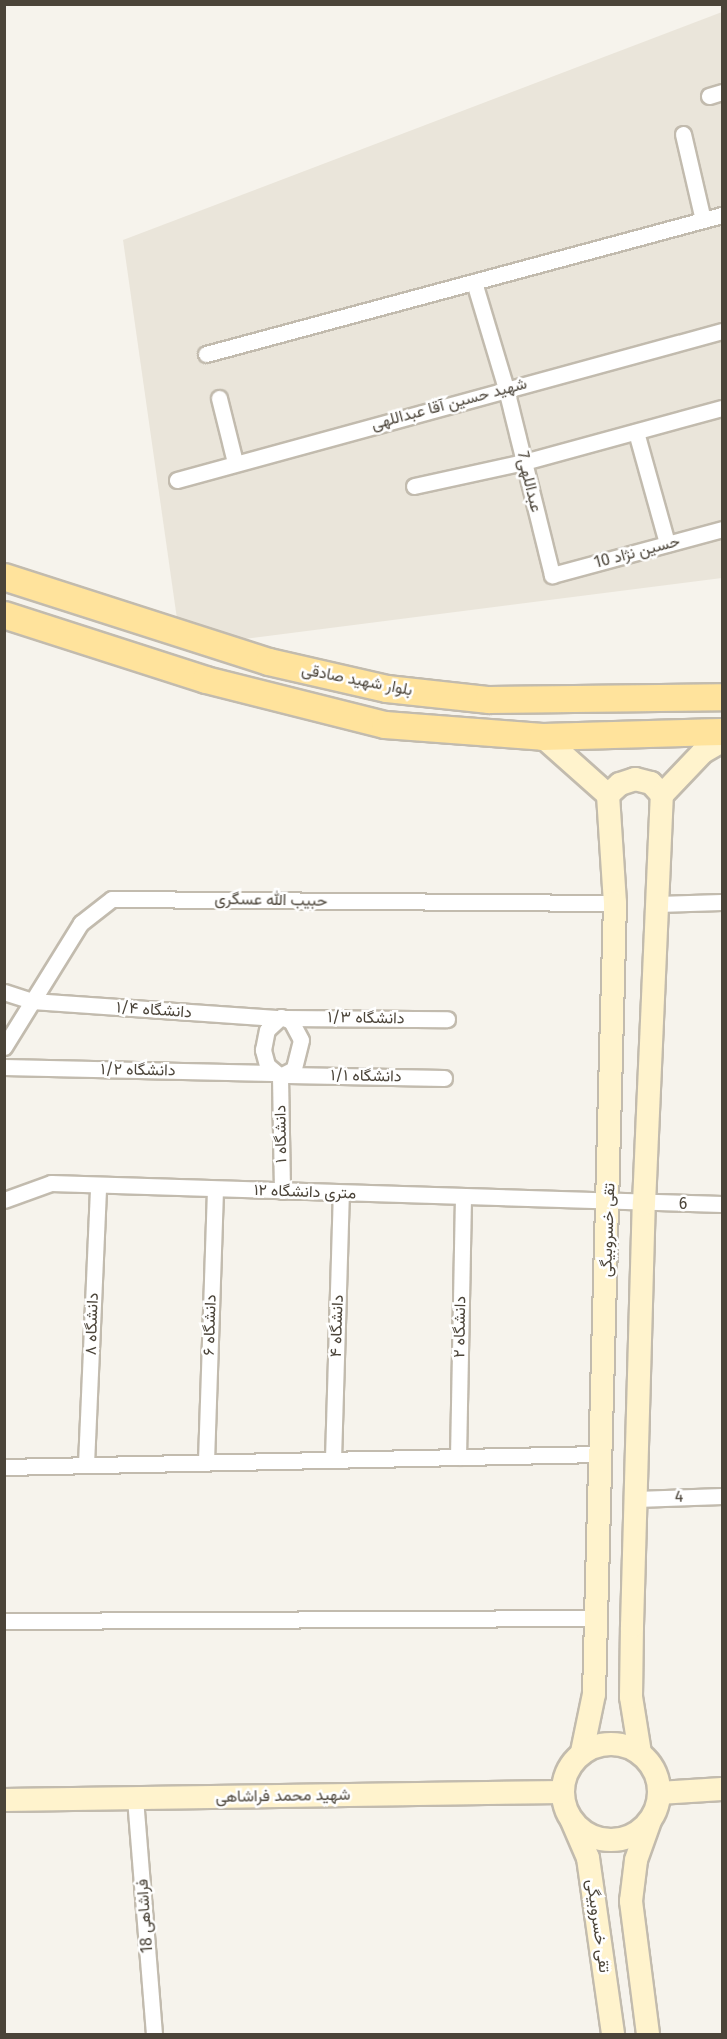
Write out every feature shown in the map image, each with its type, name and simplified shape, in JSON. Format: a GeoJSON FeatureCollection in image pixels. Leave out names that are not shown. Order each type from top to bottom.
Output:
{"type":"FeatureCollection","features":[{"type":"Feature","properties":{"kind":"main road","name":"بلوار شهید صادقی"},"geometry":{"type":"LineString","coordinates":[[4,577],[269,662],[387,689],[489,700],[723,697]]}},
{"type":"Feature","properties":{"kind":"main road"},"geometry":{"type":"LineString","coordinates":[[4,615],[292,705],[385,725],[543,737],[723,732]]}},
{"type":"Feature","properties":{"kind":"main road"},"geometry":{"type":"LineString","coordinates":[[543,737],[608,795],[620,784],[635,780],[651,783],[662,795]]}},
{"type":"Feature","properties":{"kind":"main road"},"geometry":{"type":"LineString","coordinates":[[648,2034],[631,1901],[636,1860],[659,1793],[654,1771],[640,1753],[631,1697],[644,1204],[662,795],[703,752],[723,741]]}},
{"type":"Feature","properties":{"kind":"main road","name":"تقی خسروبیگی"},"geometry":{"type":"LineString","coordinates":[[582,1752],[594,1694],[609,1203],[615,903],[608,795]]}},
{"type":"Feature","properties":{"kind":"main road"},"geometry":{"type":"LineString","coordinates":[[640,1753],[611,1743],[582,1752],[564,1777],[562,1792],[571,1820],[582,1831],[610,1840],[639,1832],[650,1821]]}},
{"type":"Feature","properties":{"kind":"main road"},"geometry":{"type":"LineString","coordinates":[[659,1793],[723,1790]]}},
{"type":"Feature","properties":{"kind":"main road","name":"شهید محمد فراشاهی"},"geometry":{"type":"LineString","coordinates":[[4,1800],[562,1792]]}},
{"type":"Feature","properties":{"kind":"main road","name":"تقی خسروبیگی"},"geometry":{"type":"LineString","coordinates":[[571,1820],[588,1858],[613,2034]]}},
{"type":"Feature","properties":{"kind":"street"},"geometry":{"type":"LineString","coordinates":[[683,134],[703,220]]}},
{"type":"Feature","properties":{"kind":"street"},"geometry":{"type":"LineString","coordinates":[[206,354],[723,215]]}},
{"type":"Feature","properties":{"kind":"street","name":"عبداللهی7"},"geometry":{"type":"LineString","coordinates":[[474,282],[506,389],[552,575]]}},
{"type":"Feature","properties":{"kind":"street","name":"شهید حسین آقا عبداللهی"},"geometry":{"type":"LineString","coordinates":[[177,480],[235,462],[723,331]]}},
{"type":"Feature","properties":{"kind":"street"},"geometry":{"type":"LineString","coordinates":[[219,398],[235,462]]}},
{"type":"Feature","properties":{"kind":"street"},"geometry":{"type":"LineString","coordinates":[[414,486],[524,462],[723,408]]}},
{"type":"Feature","properties":{"kind":"street"},"geometry":{"type":"LineString","coordinates":[[636,432],[667,543]]}},
{"type":"Feature","properties":{"kind":"street","name":"حسین نژاد 10"},"geometry":{"type":"LineString","coordinates":[[552,575],[723,529]]}},
{"type":"Feature","properties":{"kind":"street","name":"حبیب الله عسگری"},"geometry":{"type":"LineString","coordinates":[[4,1047],[81,923],[112,898],[615,903]]}},
{"type":"Feature","properties":{"kind":"street"},"geometry":{"type":"LineString","coordinates":[[657,904],[723,902]]}},
{"type":"Feature","properties":{"kind":"street","name":"دانشگاه ۱/۴"},"geometry":{"type":"LineString","coordinates":[[4,992],[32,1001],[281,1018]]}},
{"type":"Feature","properties":{"kind":"street"},"geometry":{"type":"LineString","coordinates":[[281,1018],[297,1029],[301,1040],[297,1062],[280,1074],[263,1050],[267,1030],[281,1018]]}},
{"type":"Feature","properties":{"kind":"street","name":"دانشگاه ۱/۳"},"geometry":{"type":"LineString","coordinates":[[281,1018],[447,1019]]}},
{"type":"Feature","properties":{"kind":"street","name":"دانشگاه ۱/۲"},"geometry":{"type":"LineString","coordinates":[[4,1067],[280,1074]]}},
{"type":"Feature","properties":{"kind":"street","name":"دانشگاه ۱/۱"},"geometry":{"type":"LineString","coordinates":[[280,1074],[444,1078]]}},
{"type":"Feature","properties":{"kind":"street","name":"دانشگاه ۱"},"geometry":{"type":"LineString","coordinates":[[280,1074],[282,1191]]}},
{"type":"Feature","properties":{"kind":"street","name":"۱۲ متری دانشگاه"},"geometry":{"type":"LineString","coordinates":[[4,1200],[51,1183],[609,1203]]}},
{"type":"Feature","properties":{"kind":"street","name":"دانشگاه ۸"},"geometry":{"type":"LineString","coordinates":[[86,1464],[98,1185]]}},
{"type":"Feature","properties":{"kind":"street","name":"دانشگاه ۶"},"geometry":{"type":"LineString","coordinates":[[206,1461],[215,1189]]}},
{"type":"Feature","properties":{"kind":"street","name":"دانشگاه ۴"},"geometry":{"type":"LineString","coordinates":[[333,1459],[341,1194]]}},
{"type":"Feature","properties":{"kind":"street","name":"دانشگاه ۲"},"geometry":{"type":"LineString","coordinates":[[458,1457],[463,1198]]}},
{"type":"Feature","properties":{"kind":"street","name":"6"},"geometry":{"type":"LineString","coordinates":[[609,1203],[723,1204]]}},
{"type":"Feature","properties":{"kind":"street"},"geometry":{"type":"LineString","coordinates":[[4,1467],[601,1454]]}},
{"type":"Feature","properties":{"kind":"street","name":"4"},"geometry":{"type":"LineString","coordinates":[[636,1499],[723,1496]]}},
{"type":"Feature","properties":{"kind":"street"},"geometry":{"type":"LineString","coordinates":[[4,1621],[596,1618]]}},
{"type":"Feature","properties":{"kind":"street","name":"فراشاهی 18"},"geometry":{"type":"LineString","coordinates":[[135,1798],[154,2034]]}},
{"type":"Feature","properties":{"kind":"shaded area"},"geometry":{"type":"Polygon","coordinates":[[[722,12],[722,578],[181,647],[123,240],[722,12]]]}}]}
